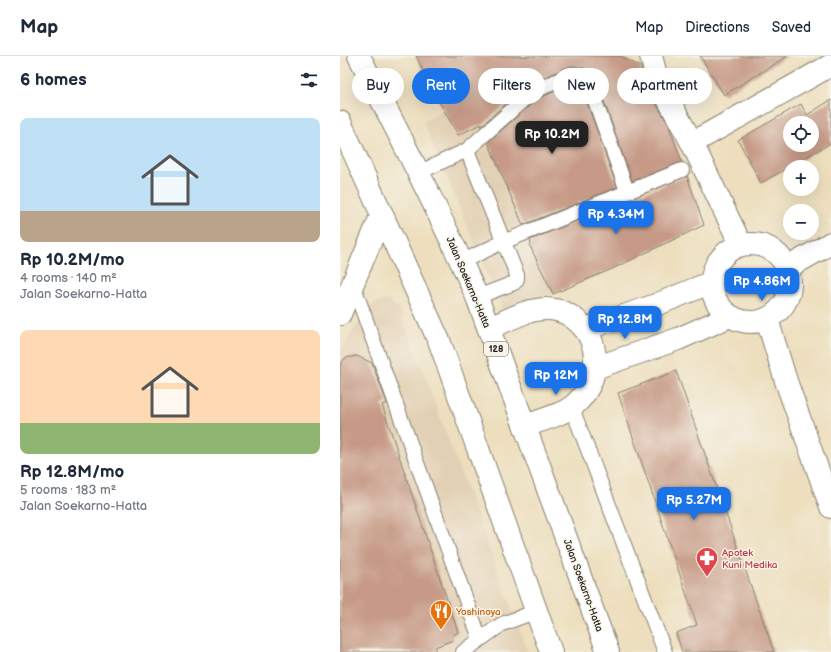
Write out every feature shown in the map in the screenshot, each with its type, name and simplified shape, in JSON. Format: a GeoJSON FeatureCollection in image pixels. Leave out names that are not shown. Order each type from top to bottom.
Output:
{"type":"FeatureCollection","features":[{"type":"Feature","properties":{"kind":"street","name":"Jalan Soekarno-Hatta"},"geometry":{"type":"LineString","coordinates":[[359,56],[461,262],[489,328],[608,652]]}},
{"type":"Feature","properties":{"kind":"street"},"geometry":{"type":"LineString","coordinates":[[651,56],[657,79],[692,143],[741,245]]}},
{"type":"Feature","properties":{"kind":"street"},"geometry":{"type":"LineString","coordinates":[[692,143],[831,65]]}},
{"type":"Feature","properties":{"kind":"street"},"geometry":{"type":"LineString","coordinates":[[340,122],[440,343],[552,652]]}},
{"type":"Feature","properties":{"kind":"street"},"geometry":{"type":"LineString","coordinates":[[340,314],[382,214]]}},
{"type":"Feature","properties":{"kind":"street"},"geometry":{"type":"LineString","coordinates":[[787,268],[831,243]]}},
{"type":"Feature","properties":{"kind":"street"},"geometry":{"type":"LineString","coordinates":[[757,244],[768,248],[778,255],[787,268],[790,278],[788,298],[783,306],[776,314],[758,322],[738,321],[723,310],[717,303],[714,295],[712,282],[716,266],[722,256],[741,245],[757,244]]}},
{"type":"Feature","properties":{"kind":"street"},"geometry":{"type":"LineString","coordinates":[[586,330],[653,306],[712,282]]}},
{"type":"Feature","properties":{"kind":"street"},"geometry":{"type":"LineString","coordinates":[[489,328],[531,311],[547,309],[559,311],[579,322],[586,330],[592,341],[595,355],[595,368],[592,380],[581,399],[572,408],[525,426]]}},
{"type":"Feature","properties":{"kind":"street"},"geometry":{"type":"LineString","coordinates":[[595,368],[678,339],[730,316]]}},
{"type":"Feature","properties":{"kind":"street"},"geometry":{"type":"LineString","coordinates":[[767,319],[786,381],[831,507]]}},
{"type":"Feature","properties":{"kind":"lane"},"geometry":{"type":"LineString","coordinates":[[418,173],[467,150],[532,92],[573,74],[583,76],[588,81],[627,191]]}},
{"type":"Feature","properties":{"kind":"lane"},"geometry":{"type":"LineString","coordinates":[[467,150],[517,275],[517,279],[514,283],[476,297]]}},
{"type":"Feature","properties":{"kind":"lane"},"geometry":{"type":"LineString","coordinates":[[461,262],[503,242],[682,170]]}},
{"type":"Feature","properties":{"kind":"lane"},"geometry":{"type":"LineString","coordinates":[[353,284],[480,639]]}},
{"type":"Feature","properties":{"kind":"lane"},"geometry":{"type":"LineString","coordinates":[[572,408],[666,652]]}},
{"type":"Feature","properties":{"kind":"lane"},"geometry":{"type":"LineString","coordinates":[[463,652],[502,624],[537,611]]}},
{"type":"Feature","properties":{"kind":"shaded area"},"geometry":{"type":"Polygon","coordinates":[[[511,56],[620,56],[641,67],[617,68],[617,104],[657,104],[662,109],[704,225],[613,268],[504,313],[423,122],[449,104],[470,104],[470,88],[478,82],[478,104],[545,104],[545,68],[496,68],[511,56]]]}},
{"type":"Feature","properties":{"kind":"shaded area"},"geometry":{"type":"Polygon","coordinates":[[[382,300],[389,301],[399,308],[528,652],[340,652],[340,349],[371,306],[382,300]]]}},
{"type":"Feature","properties":{"kind":"building"},"geometry":{"type":"Polygon","coordinates":[[[416,56],[620,56],[641,68],[617,68],[617,104],[657,104],[669,126],[682,162],[632,181],[605,104],[609,104],[609,68],[582,68],[570,66],[565,68],[553,68],[553,73],[545,77],[545,68],[478,68],[478,104],[506,104],[481,126],[481,124],[458,135],[440,104],[470,104],[470,68],[422,68],[416,56]]]}},
{"type":"Feature","properties":{"kind":"building"},"geometry":{"type":"Polygon","coordinates":[[[700,56],[788,56],[724,95],[712,76],[712,68],[707,68],[700,56]]]}},
{"type":"Feature","properties":{"kind":"building"},"geometry":{"type":"Polygon","coordinates":[[[553,92],[553,104],[587,104],[617,187],[523,225],[488,142],[531,104],[545,104],[545,96],[553,92]]]}},
{"type":"Feature","properties":{"kind":"building"},"geometry":{"type":"Polygon","coordinates":[[[831,100],[831,143],[819,150],[819,116],[783,116],[783,152],[815,152],[801,160],[783,160],[783,170],[761,183],[738,140],[801,104],[807,115],[831,100]]]}},
{"type":"Feature","properties":{"kind":"building"},"geometry":{"type":"Polygon","coordinates":[[[687,176],[704,225],[612,269],[553,294],[530,246],[530,240],[687,176]]]}},
{"type":"Feature","properties":{"kind":"building"},"geometry":{"type":"Polygon","coordinates":[[[357,356],[372,363],[387,403],[382,405],[458,632],[452,636],[453,640],[435,647],[436,652],[340,652],[340,365],[345,358],[357,356]]]}},
{"type":"Feature","properties":{"kind":"building"},"geometry":{"type":"Polygon","coordinates":[[[676,371],[774,652],[682,652],[676,633],[697,625],[618,393],[676,371]]]}},
{"type":"Feature","properties":{"kind":"place","name":"Apotek Kuni Medika"},"geometry":{"type":"Point","coordinates":[707,578]}},
{"type":"Feature","properties":{"kind":"place","name":"Yoshinoya"},"geometry":{"type":"Point","coordinates":[441,630]}}]}
